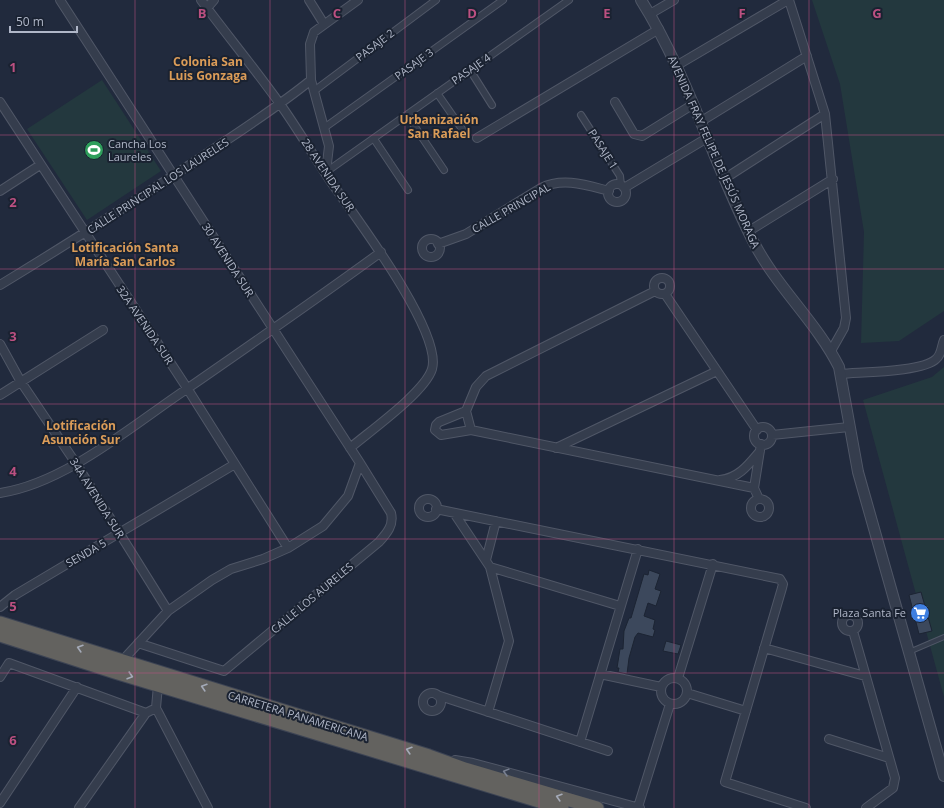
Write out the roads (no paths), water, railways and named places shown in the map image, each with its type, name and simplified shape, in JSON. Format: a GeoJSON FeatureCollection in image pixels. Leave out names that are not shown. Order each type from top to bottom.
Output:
{"type":"FeatureCollection","features":[{"type":"Feature","properties":{"kind":"highway","name":"CARRETERA PANAMERICANA"},"geometry":{"type":"LineString","coordinates":[[0,622],[430,756],[465,769],[597,808]]}},
{"type":"Feature","properties":{"kind":"highway","name":"CARRETERA PANAMERICANA"},"geometry":{"type":"LineString","coordinates":[[0,634],[158,685],[562,808]]}},
{"type":"Feature","properties":{"kind":"street","name":"30 AVENIDA SUR"},"geometry":{"type":"LineString","coordinates":[[60,0],[360,463],[391,513],[393,521]]}},
{"type":"Feature","properties":{"kind":"street","name":"28 AVENIDA SUR"},"geometry":{"type":"LineString","coordinates":[[202,0],[281,104],[392,269],[422,325],[431,346],[433,363],[427,380],[417,392],[350,448]]}},
{"type":"Feature","properties":{"kind":"street"},"geometry":{"type":"LineString","coordinates":[[207,8],[214,0]]}},
{"type":"Feature","properties":{"kind":"street"},"geometry":{"type":"LineString","coordinates":[[310,0],[324,24]]}},
{"type":"Feature","properties":{"kind":"street"},"geometry":{"type":"LineString","coordinates":[[326,172],[329,146],[311,80],[310,44],[314,32],[358,0]]}},
{"type":"Feature","properties":{"kind":"street","name":"PASAJE 2"},"geometry":{"type":"LineString","coordinates":[[314,91],[436,0]]}},
{"type":"Feature","properties":{"kind":"street","name":"PASAJE 3"},"geometry":{"type":"LineString","coordinates":[[324,128],[503,0]]}},
{"type":"Feature","properties":{"kind":"street","name":"PASAJE 4"},"geometry":{"type":"LineString","coordinates":[[326,172],[569,0]]}},
{"type":"Feature","properties":{"kind":"street","name":"AVENIDA FRAY FELIPE DE JESÚS MORAGA"},"geometry":{"type":"LineString","coordinates":[[641,0],[659,29],[748,231],[774,276],[831,351],[841,374],[858,472],[944,776]]}},
{"type":"Feature","properties":{"kind":"street"},"geometry":{"type":"LineString","coordinates":[[650,14],[674,0]]}},
{"type":"Feature","properties":{"kind":"street"},"geometry":{"type":"LineString","coordinates":[[676,66],[788,0],[825,114],[833,179],[846,318],[844,328],[831,351]]}},
{"type":"Feature","properties":{"kind":"street"},"geometry":{"type":"LineString","coordinates":[[477,138],[659,29]]}},
{"type":"Feature","properties":{"kind":"street"},"geometry":{"type":"LineString","coordinates":[[700,122],[807,56]]}},
{"type":"Feature","properties":{"kind":"street"},"geometry":{"type":"LineString","coordinates":[[470,70],[492,105]]}},
{"type":"Feature","properties":{"kind":"street","name":"CALLE PRINCIPAL LOS LAURELES"},"geometry":{"type":"LineString","coordinates":[[0,286],[85,234],[174,176],[281,104],[311,80]]}},
{"type":"Feature","properties":{"kind":"street"},"geometry":{"type":"LineString","coordinates":[[437,94],[462,129]]}},
{"type":"Feature","properties":{"kind":"street","name":"32A AVENIDA SUR"},"geometry":{"type":"LineString","coordinates":[[0,102],[187,388],[288,548]]}},
{"type":"Feature","properties":{"kind":"street"},"geometry":{"type":"LineString","coordinates":[[615,102],[634,134],[642,136],[692,105]]}},
{"type":"Feature","properties":{"kind":"street"},"geometry":{"type":"LineString","coordinates":[[724,179],[825,114]]}},
{"type":"Feature","properties":{"kind":"street"},"geometry":{"type":"LineString","coordinates":[[407,115],[444,170]]}},
{"type":"Feature","properties":{"kind":"street","name":"PASAJE 1"},"geometry":{"type":"LineString","coordinates":[[581,115],[620,176],[622,187]]}},
{"type":"Feature","properties":{"kind":"street"},"geometry":{"type":"LineString","coordinates":[[374,138],[408,190]]}},
{"type":"Feature","properties":{"kind":"street"},"geometry":{"type":"LineString","coordinates":[[622,187],[625,195],[620,201],[612,200],[609,195],[609,191],[613,186],[622,187],[707,138]]}},
{"type":"Feature","properties":{"kind":"street"},"geometry":{"type":"LineString","coordinates":[[0,191],[40,165]]}},
{"type":"Feature","properties":{"kind":"street"},"geometry":{"type":"LineString","coordinates":[[748,231],[833,179]]}},
{"type":"Feature","properties":{"kind":"street","name":"CALLE PRINCIPAL"},"geometry":{"type":"LineString","coordinates":[[438,244],[459,237],[541,188],[555,183],[573,182],[609,191]]}},
{"type":"Feature","properties":{"kind":"street"},"geometry":{"type":"LineString","coordinates":[[0,493],[15,491],[77,465],[273,329],[380,252]]}},
{"type":"Feature","properties":{"kind":"street"},"geometry":{"type":"LineString","coordinates":[[655,291],[654,286],[656,280],[661,278],[666,279],[670,282],[671,288],[665,294]]}},
{"type":"Feature","properties":{"kind":"street"},"geometry":{"type":"LineString","coordinates":[[655,291],[660,294],[665,294]]}},
{"type":"Feature","properties":{"kind":"street"},"geometry":{"type":"LineString","coordinates":[[470,430],[466,411],[476,386],[486,376],[655,291]]}},
{"type":"Feature","properties":{"kind":"street"},"geometry":{"type":"LineString","coordinates":[[665,294],[757,430]]}},
{"type":"Feature","properties":{"kind":"street"},"geometry":{"type":"LineString","coordinates":[[0,395],[103,330]]}},
{"type":"Feature","properties":{"kind":"street"},"geometry":{"type":"LineString","coordinates":[[841,374],[910,368],[932,363],[940,355],[944,340]]}},
{"type":"Feature","properties":{"kind":"street","name":"34A AVENIDA SUR"},"geometry":{"type":"LineString","coordinates":[[0,344],[21,382],[77,465],[168,611]]}},
{"type":"Feature","properties":{"kind":"street"},"geometry":{"type":"LineString","coordinates":[[556,448],[718,371]]}},
{"type":"Feature","properties":{"kind":"street"},"geometry":{"type":"LineString","coordinates":[[466,411],[439,422],[435,430],[441,435],[470,430],[754,488]]}},
{"type":"Feature","properties":{"kind":"street"},"geometry":{"type":"LineString","coordinates":[[772,435],[849,426]]}},
{"type":"Feature","properties":{"kind":"street"},"geometry":{"type":"LineString","coordinates":[[759,499],[754,488],[760,447],[755,438],[757,430],[762,427],[767,428],[772,435]]}},
{"type":"Feature","properties":{"kind":"street"},"geometry":{"type":"LineString","coordinates":[[715,480],[727,479],[741,472],[760,447],[769,442],[772,435]]}},
{"type":"Feature","properties":{"kind":"street"},"geometry":{"type":"LineString","coordinates":[[122,661],[168,611],[231,569],[263,559],[288,548],[309,536],[330,520],[351,491],[360,463]]}},
{"type":"Feature","properties":{"kind":"street","name":"SENDA 5"},"geometry":{"type":"LineString","coordinates":[[0,607],[15,595],[235,464]]}},
{"type":"Feature","properties":{"kind":"street"},"geometry":{"type":"LineString","coordinates":[[436,509],[776,577],[782,581],[782,588],[725,782],[806,808]]}},
{"type":"Feature","properties":{"kind":"street"},"geometry":{"type":"LineString","coordinates":[[454,513],[488,564],[509,641],[488,712]]}},
{"type":"Feature","properties":{"kind":"street","name":"CALLE LOS AURELES"},"geometry":{"type":"LineString","coordinates":[[138,643],[224,671],[379,542],[393,521]]}},
{"type":"Feature","properties":{"kind":"street"},"geometry":{"type":"LineString","coordinates":[[488,564],[496,521]]}},
{"type":"Feature","properties":{"kind":"street"},"geometry":{"type":"LineString","coordinates":[[580,742],[638,549]]}},
{"type":"Feature","properties":{"kind":"street"},"geometry":{"type":"LineString","coordinates":[[488,564],[620,606]]}},
{"type":"Feature","properties":{"kind":"street"},"geometry":{"type":"LineString","coordinates":[[678,678],[713,564]]}},
{"type":"Feature","properties":{"kind":"street"},"geometry":{"type":"LineString","coordinates":[[853,631],[895,778],[893,788],[866,808]]}},
{"type":"Feature","properties":{"kind":"street"},"geometry":{"type":"LineString","coordinates":[[764,648],[865,676]]}},
{"type":"Feature","properties":{"kind":"street"},"geometry":{"type":"LineString","coordinates":[[0,677],[9,663],[146,713]]}},
{"type":"Feature","properties":{"kind":"street"},"geometry":{"type":"LineString","coordinates":[[600,674],[661,687]]}},
{"type":"Feature","properties":{"kind":"street"},"geometry":{"type":"LineString","coordinates":[[670,678],[678,678],[685,683],[687,693],[681,702],[670,704],[661,696],[661,687],[670,678]]}},
{"type":"Feature","properties":{"kind":"street"},"geometry":{"type":"LineString","coordinates":[[158,685],[156,708],[208,808]]}},
{"type":"Feature","properties":{"kind":"street"},"geometry":{"type":"LineString","coordinates":[[0,803],[77,687]]}},
{"type":"Feature","properties":{"kind":"street"},"geometry":{"type":"LineString","coordinates":[[687,693],[746,711]]}},
{"type":"Feature","properties":{"kind":"street"},"geometry":{"type":"LineString","coordinates":[[437,695],[608,751]]}},
{"type":"Feature","properties":{"kind":"street"},"geometry":{"type":"LineString","coordinates":[[430,756],[473,763],[639,808],[670,704]]}},
{"type":"Feature","properties":{"kind":"street"},"geometry":{"type":"LineString","coordinates":[[79,808],[146,713],[156,708]]}},
{"type":"Feature","properties":{"kind":"street"},"geometry":{"type":"LineString","coordinates":[[829,739],[889,758]]}},
{"type":"Feature","properties":{"kind":"lane"},"geometry":{"type":"LineString","coordinates":[[909,652],[944,637]]}},
{"type":"Feature","properties":{"kind":"place","name":"Cancha Los Laureles"},"geometry":{"type":"Point","coordinates":[94,150]}},
{"type":"Feature","properties":{"kind":"place","name":"Plaza Santa Fe"},"geometry":{"type":"Point","coordinates":[920,613]}},
{"type":"Feature","properties":{"kind":"district","name":"Colonia San Luis Gonzaga"},"geometry":{"type":"Point","coordinates":[208,69]}},
{"type":"Feature","properties":{"kind":"district","name":"Urbanización San Rafael"},"geometry":{"type":"Point","coordinates":[439,127]}},
{"type":"Feature","properties":{"kind":"district","name":"Lotificación Santa María San Carlos"},"geometry":{"type":"Point","coordinates":[125,255]}},
{"type":"Feature","properties":{"kind":"district","name":"Lotificación Asunción Sur"},"geometry":{"type":"Point","coordinates":[81,433]}}]}
